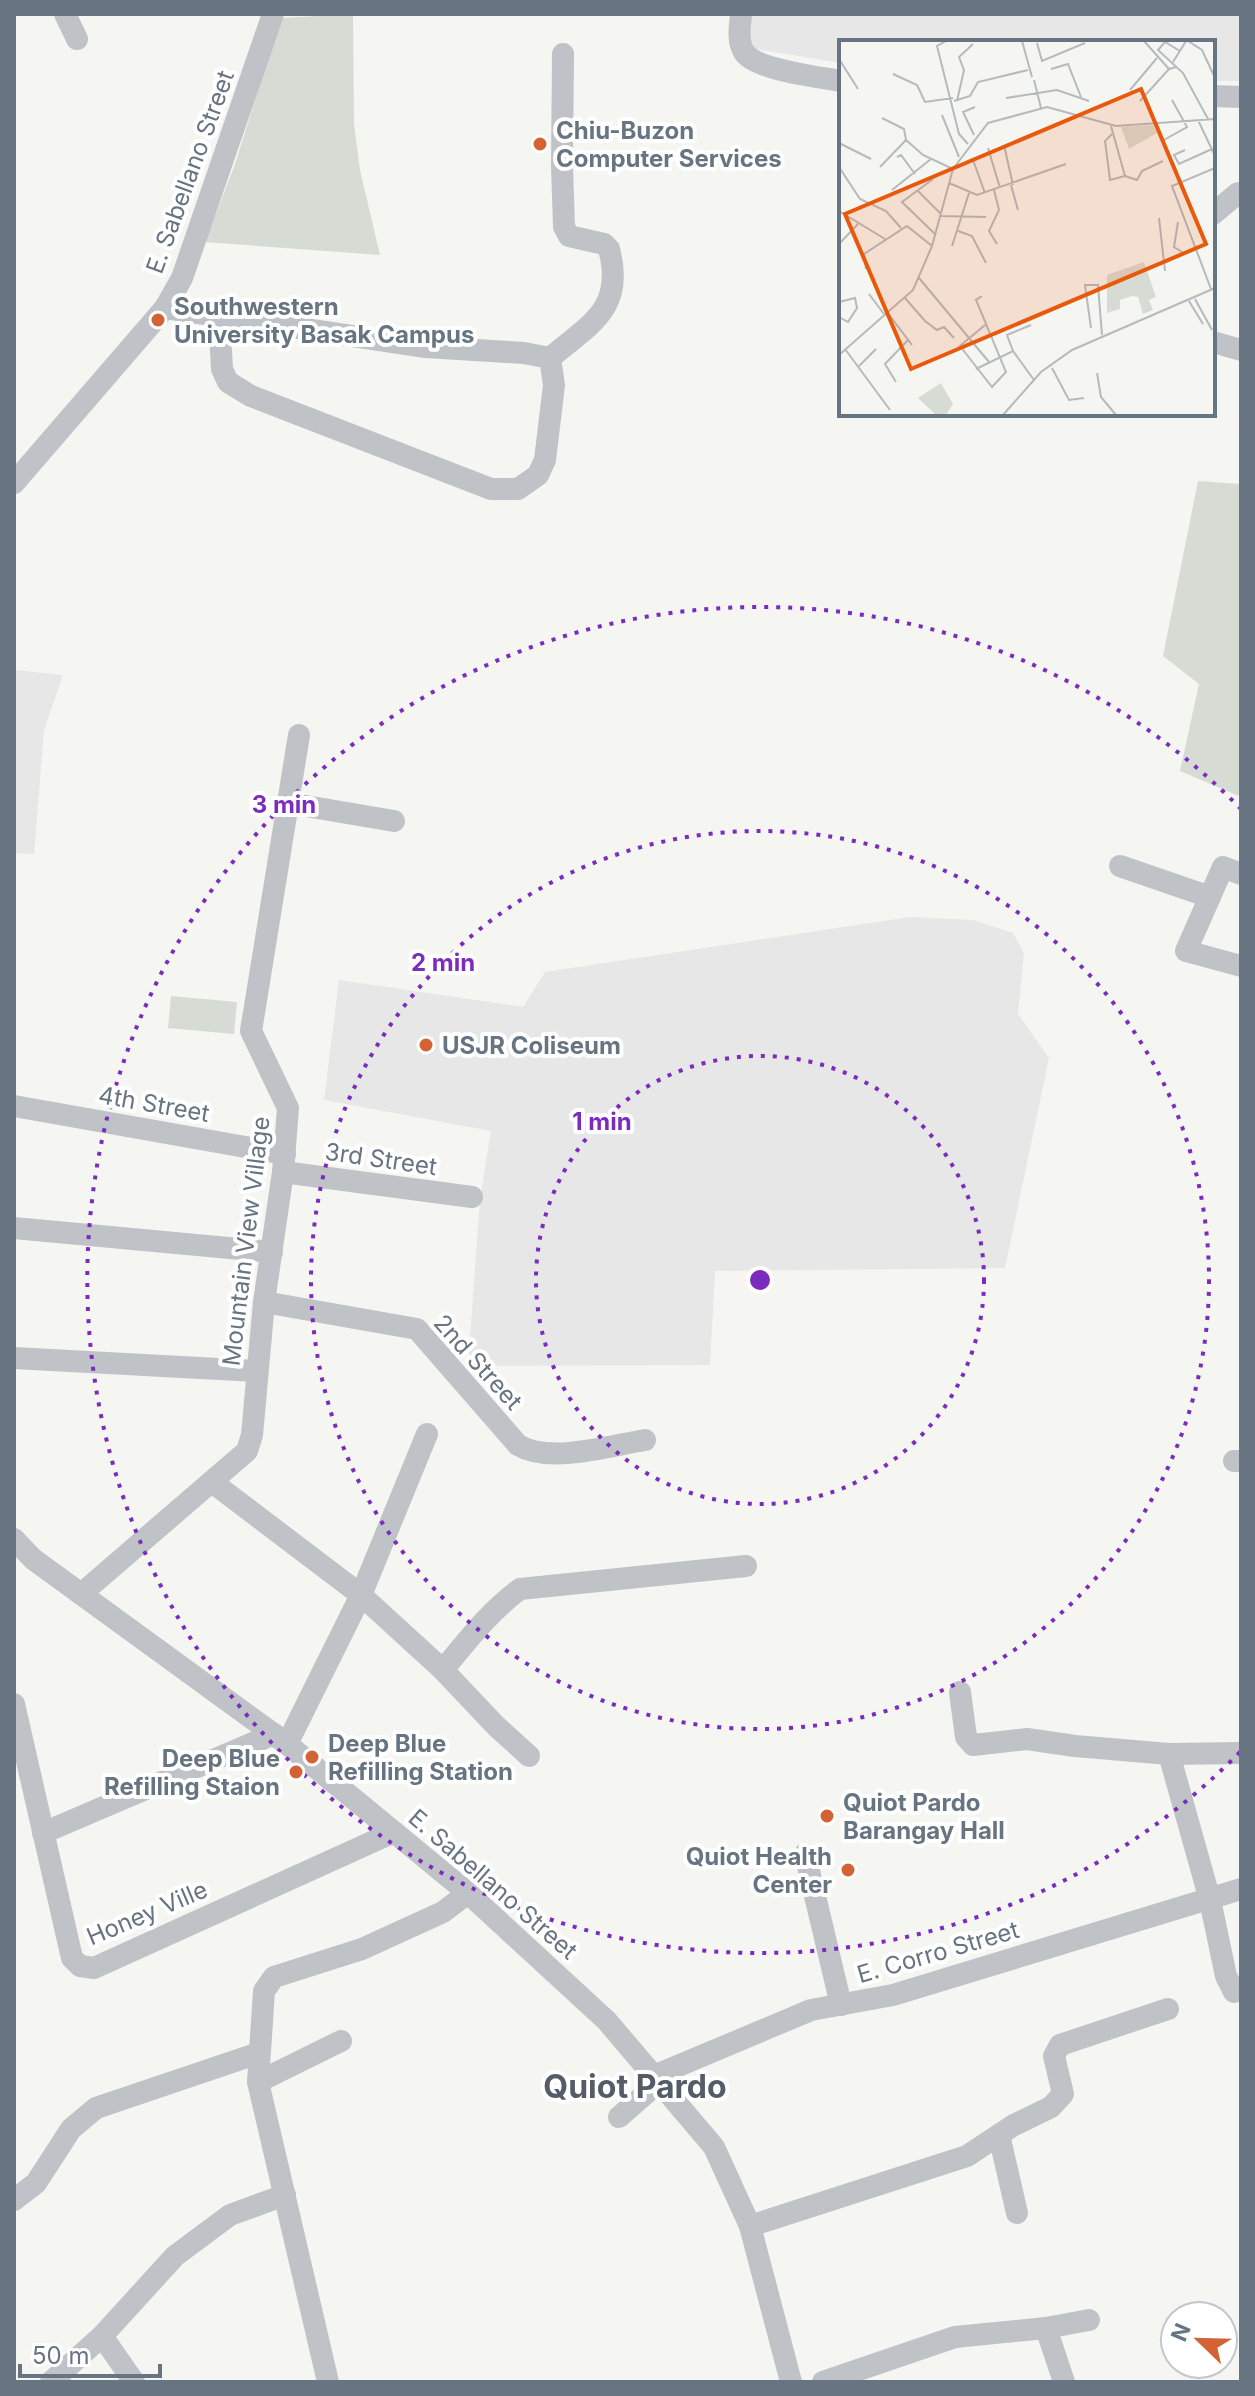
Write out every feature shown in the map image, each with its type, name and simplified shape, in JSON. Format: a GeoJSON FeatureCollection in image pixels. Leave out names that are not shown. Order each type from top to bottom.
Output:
{"type":"FeatureCollection","features":[{"type":"Feature","properties":{"kind":"street"},"geometry":{"type":"LineString","coordinates":[[65,14],[77,39]]}},
{"type":"Feature","properties":{"kind":"street","name":"E. Sabellano Street"},"geometry":{"type":"LineString","coordinates":[[14,483],[165,308],[182,278],[273,14]]}},
{"type":"Feature","properties":{"kind":"street"},"geometry":{"type":"LineString","coordinates":[[741,14],[739,35],[744,52],[756,63],[839,81]]}},
{"type":"Feature","properties":{"kind":"street"},"geometry":{"type":"LineString","coordinates":[[550,358],[600,315],[609,303],[613,288],[609,249],[604,244],[569,236],[564,227],[563,54]]}},
{"type":"Feature","properties":{"kind":"street"},"geometry":{"type":"LineString","coordinates":[[1215,96],[1241,97]]}},
{"type":"Feature","properties":{"kind":"street"},"geometry":{"type":"LineString","coordinates":[[1215,212],[1238,193]]}},
{"type":"Feature","properties":{"kind":"street"},"geometry":{"type":"LineString","coordinates":[[165,308],[426,347],[524,353],[550,358]]}},
{"type":"Feature","properties":{"kind":"street"},"geometry":{"type":"LineString","coordinates":[[219,315],[222,369],[228,382],[251,396],[491,489],[518,489],[538,475],[545,460],[554,385],[550,358]]}},
{"type":"Feature","properties":{"kind":"street"},"geometry":{"type":"LineString","coordinates":[[1215,343],[1241,350]]}},
{"type":"Feature","properties":{"kind":"street","name":"Mountain View Village"},"geometry":{"type":"LineString","coordinates":[[81,1594],[247,1451],[252,1435],[264,1302],[284,1163],[288,1108],[251,1031],[299,735]]}},
{"type":"Feature","properties":{"kind":"street"},"geometry":{"type":"LineString","coordinates":[[288,803],[394,821]]}},
{"type":"Feature","properties":{"kind":"street"},"geometry":{"type":"LineString","coordinates":[[1120,866],[1210,897]]}},
{"type":"Feature","properties":{"kind":"street"},"geometry":{"type":"LineString","coordinates":[[1241,874],[1223,867],[1186,951],[1241,966]]}},
{"type":"Feature","properties":{"kind":"street","name":"4th Street"},"geometry":{"type":"LineString","coordinates":[[14,1106],[284,1163]]}},
{"type":"Feature","properties":{"kind":"street","name":"3rd Street"},"geometry":{"type":"LineString","coordinates":[[284,1163],[472,1197]]}},
{"type":"Feature","properties":{"kind":"street"},"geometry":{"type":"LineString","coordinates":[[14,1228],[272,1252]]}},
{"type":"Feature","properties":{"kind":"street","name":"2nd Street"},"geometry":{"type":"LineString","coordinates":[[264,1302],[417,1329],[518,1445],[531,1453],[550,1455],[645,1440]]}},
{"type":"Feature","properties":{"kind":"street"},"geometry":{"type":"LineString","coordinates":[[14,1358],[257,1371]]}},
{"type":"Feature","properties":{"kind":"street"},"geometry":{"type":"LineString","coordinates":[[43,1833],[281,1739],[361,1595],[427,1434]]}},
{"type":"Feature","properties":{"kind":"street"},"geometry":{"type":"LineString","coordinates":[[212,1482],[361,1595],[443,1670],[529,1756]]}},
{"type":"Feature","properties":{"kind":"street","name":"E. Sabellano Street"},"geometry":{"type":"LineString","coordinates":[[14,1539],[33,1559],[281,1739],[468,1893],[607,2021],[714,2147],[750,2226],[791,2382]]}},
{"type":"Feature","properties":{"kind":"street"},"geometry":{"type":"LineString","coordinates":[[443,1670],[480,1625],[520,1589],[746,1566]]}},
{"type":"Feature","properties":{"kind":"street"},"geometry":{"type":"LineString","coordinates":[[960,1692],[966,1737],[973,1745],[1027,1739],[1169,1754],[1241,1753]]}},
{"type":"Feature","properties":{"kind":"street","name":"Honey Ville"},"geometry":{"type":"LineString","coordinates":[[14,1704],[72,1958],[80,1966],[94,1968],[394,1832]]}},
{"type":"Feature","properties":{"kind":"street"},"geometry":{"type":"LineString","coordinates":[[1169,1754],[1210,1900],[1226,1976],[1234,1992],[1241,1990]]}},
{"type":"Feature","properties":{"kind":"street"},"geometry":{"type":"LineString","coordinates":[[805,1854],[841,2005]]}},
{"type":"Feature","properties":{"kind":"street","name":"E. Corro Street"},"geometry":{"type":"LineString","coordinates":[[619,2117],[656,2079],[811,2010],[893,1995],[1241,1889]]}},
{"type":"Feature","properties":{"kind":"street"},"geometry":{"type":"LineString","coordinates":[[328,2382],[258,2082],[264,1991],[274,1977],[362,1949],[443,1912],[468,1893]]}},
{"type":"Feature","properties":{"kind":"street"},"geometry":{"type":"LineString","coordinates":[[750,2226],[967,2156],[1051,2107],[1063,2094],[1054,2056],[1060,2045],[1168,2009]]}},
{"type":"Feature","properties":{"kind":"street"},"geometry":{"type":"LineString","coordinates":[[258,2082],[341,2041]]}},
{"type":"Feature","properties":{"kind":"street"},"geometry":{"type":"LineString","coordinates":[[14,2200],[36,2183],[71,2129],[96,2108],[259,2053]]}},
{"type":"Feature","properties":{"kind":"street"},"geometry":{"type":"LineString","coordinates":[[999,2135],[1017,2213]]}},
{"type":"Feature","properties":{"kind":"street"},"geometry":{"type":"LineString","coordinates":[[51,2382],[102,2336],[175,2256],[230,2215],[285,2195]]}},
{"type":"Feature","properties":{"kind":"street"},"geometry":{"type":"LineString","coordinates":[[823,2382],[955,2337],[1046,2328],[1089,2320]]}},
{"type":"Feature","properties":{"kind":"street"},"geometry":{"type":"LineString","coordinates":[[1046,2328],[1064,2382]]}},
{"type":"Feature","properties":{"kind":"street"},"geometry":{"type":"LineString","coordinates":[[102,2336],[134,2382]]}},
{"type":"Feature","properties":{"kind":"shaded area"},"geometry":{"type":"Polygon","coordinates":[[[353,14],[354,124],[360,170],[380,255],[205,242],[235,164],[281,18],[353,14]]]}},
{"type":"Feature","properties":{"kind":"shaded area"},"geometry":{"type":"Polygon","coordinates":[[[749,14],[1241,14],[1241,81],[1215,81],[1215,40],[839,40],[839,63],[749,48],[749,14]]]}},
{"type":"Feature","properties":{"kind":"shaded area"},"geometry":{"type":"Polygon","coordinates":[[[1198,481],[1241,484],[1241,797],[1180,771],[1199,684],[1163,656],[1198,481]]]}},
{"type":"Feature","properties":{"kind":"shaded area"},"geometry":{"type":"Polygon","coordinates":[[[14,670],[63,675],[44,730],[34,854],[14,853],[14,670]]]}},
{"type":"Feature","properties":{"kind":"shaded area"},"geometry":{"type":"Polygon","coordinates":[[[910,917],[973,920],[1013,933],[1024,953],[1018,1014],[1049,1058],[1005,1268],[715,1271],[710,1365],[468,1366],[480,1199],[491,1131],[324,1100],[339,980],[523,1007],[545,972],[910,917]]]}},
{"type":"Feature","properties":{"kind":"shaded area"},"geometry":{"type":"Polygon","coordinates":[[[171,996],[237,1002],[234,1034],[168,1028],[171,996]]]}},
{"type":"Feature","properties":{"kind":"place","name":"Chiu-Buzon Computer Services"},"geometry":{"type":"Point","coordinates":[540,144]}},
{"type":"Feature","properties":{"kind":"place","name":"Southwestern University Basak Campus"},"geometry":{"type":"Point","coordinates":[158,320]}},
{"type":"Feature","properties":{"kind":"place","name":"USJR Coliseum"},"geometry":{"type":"Point","coordinates":[426,1045]}},
{"type":"Feature","properties":{"kind":"place","name":"Deep Blue Refilling Station"},"geometry":{"type":"Point","coordinates":[312,1757]}},
{"type":"Feature","properties":{"kind":"place","name":"Deep Blue Refilling Staion"},"geometry":{"type":"Point","coordinates":[296,1772]}},
{"type":"Feature","properties":{"kind":"place","name":"Quiot Pardo Barangay Hall"},"geometry":{"type":"Point","coordinates":[827,1816]}},
{"type":"Feature","properties":{"kind":"place","name":"Quiot Health Center"},"geometry":{"type":"Point","coordinates":[848,1870]}},
{"type":"Feature","properties":{"kind":"district","name":"Quiot Pardo"},"geometry":{"type":"Point","coordinates":[635,2086]}}]}
